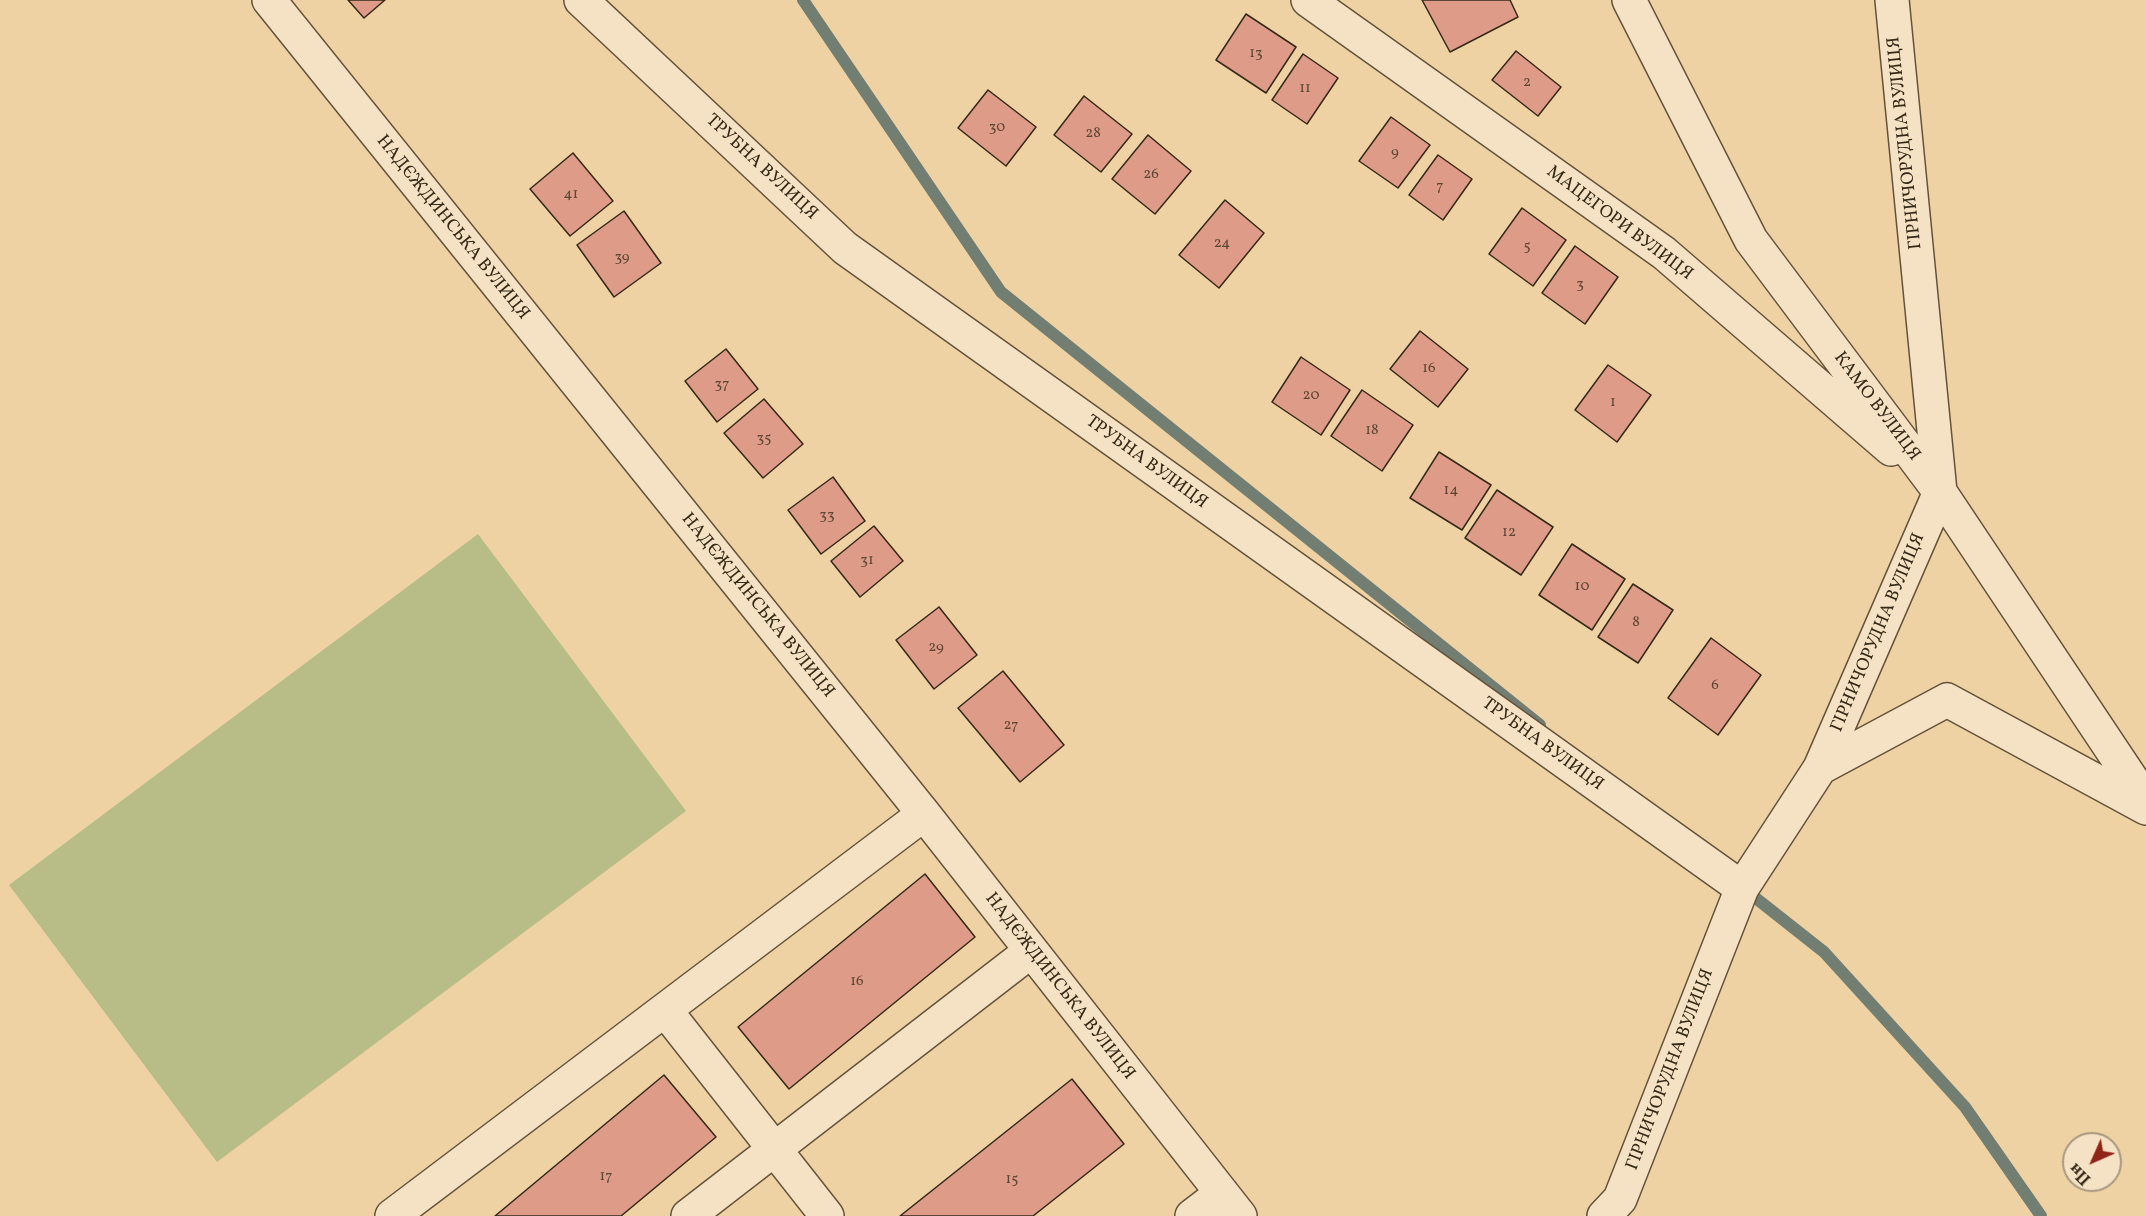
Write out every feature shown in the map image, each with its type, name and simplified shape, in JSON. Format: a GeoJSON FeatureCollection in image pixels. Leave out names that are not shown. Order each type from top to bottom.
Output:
{"type":"FeatureCollection","features":[{"type":"Feature","properties":{"kind":"street","name":"НАДЄЖДИНСЬКА ВУЛИЦЯ"},"geometry":{"type":"LineString","coordinates":[[269,0],[924,814],[1231,1204]]}},
{"type":"Feature","properties":{"kind":"street","name":"ТРУБНА ВУЛИЦЯ"},"geometry":{"type":"LineString","coordinates":[[581,0],[845,248],[1742,888]]}},
{"type":"Feature","properties":{"kind":"street","name":"МАЦЕГОРИ ВУЛИЦЯ"},"geometry":{"type":"LineString","coordinates":[[1308,0],[1664,253],[1940,492]]}},
{"type":"Feature","properties":{"kind":"street","name":"КАМО ВУЛИЦЯ"},"geometry":{"type":"LineString","coordinates":[[1629,0],[1751,240],[1940,492],[2146,801]]}},
{"type":"Feature","properties":{"kind":"street","name":"ГІРНИЧОРУДНА ВУЛИЦЯ"},"geometry":{"type":"LineString","coordinates":[[1604,1216],[1620,1199],[1742,888],[1820,768],[1940,492],[1892,0]]}},
{"type":"Feature","properties":{"kind":"street"},"geometry":{"type":"LineString","coordinates":[[1820,768],[1947,699],[2146,808]]}},
{"type":"Feature","properties":{"kind":"street"},"geometry":{"type":"LineString","coordinates":[[413,1210],[665,1010],[924,814]]}},
{"type":"Feature","properties":{"kind":"street"},"geometry":{"type":"LineString","coordinates":[[688,1216],[1031,951]]}},
{"type":"Feature","properties":{"kind":"street"},"geometry":{"type":"LineString","coordinates":[[665,1010],[827,1216]]}},
{"type":"Feature","properties":{"kind":"street"},"geometry":{"type":"LineString","coordinates":[[1192,1216],[1231,1204]]}},
{"type":"Feature","properties":{"kind":"green space"},"geometry":{"type":"Polygon","coordinates":[[[478,534],[686,811],[217,1162],[9,885],[478,534]]]}},
{"type":"Feature","properties":{"kind":"building"},"geometry":{"type":"Polygon","coordinates":[[[348,0],[385,0],[364,18],[348,0]]]}},
{"type":"Feature","properties":{"kind":"building"},"geometry":{"type":"Polygon","coordinates":[[[1422,0],[1510,0],[1518,17],[1450,52],[1422,0]]]}},
{"type":"Feature","properties":{"kind":"building"},"geometry":{"type":"Polygon","coordinates":[[[1246,14],[1296,47],[1266,93],[1216,60],[1246,14]]]}},
{"type":"Feature","properties":{"kind":"building"},"geometry":{"type":"Polygon","coordinates":[[[1516,51],[1561,87],[1538,116],[1492,80],[1516,51]]]}},
{"type":"Feature","properties":{"kind":"building"},"geometry":{"type":"Polygon","coordinates":[[[1303,54],[1338,78],[1307,124],[1272,100],[1303,54]]]}},
{"type":"Feature","properties":{"kind":"building"},"geometry":{"type":"Polygon","coordinates":[[[988,90],[1036,127],[1006,166],[958,128],[988,90]]]}},
{"type":"Feature","properties":{"kind":"building"},"geometry":{"type":"Polygon","coordinates":[[[1084,96],[1132,134],[1101,172],[1054,135],[1084,96]]]}},
{"type":"Feature","properties":{"kind":"building"},"geometry":{"type":"Polygon","coordinates":[[[1391,117],[1430,145],[1398,188],[1359,161],[1391,117]]]}},
{"type":"Feature","properties":{"kind":"building"},"geometry":{"type":"Polygon","coordinates":[[[1148,135],[1191,171],[1155,214],[1112,179],[1148,135]]]}},
{"type":"Feature","properties":{"kind":"building"},"geometry":{"type":"Polygon","coordinates":[[[573,153],[613,201],[570,236],[530,189],[573,153]]]}},
{"type":"Feature","properties":{"kind":"building"},"geometry":{"type":"Polygon","coordinates":[[[1438,155],[1472,179],[1443,220],[1409,195],[1438,155]]]}},
{"type":"Feature","properties":{"kind":"building"},"geometry":{"type":"Polygon","coordinates":[[[1225,200],[1264,233],[1219,288],[1179,255],[1225,200]]]}},
{"type":"Feature","properties":{"kind":"building"},"geometry":{"type":"Polygon","coordinates":[[[1522,208],[1566,240],[1533,286],[1489,254],[1522,208]]]}},
{"type":"Feature","properties":{"kind":"building"},"geometry":{"type":"Polygon","coordinates":[[[624,211],[661,263],[614,297],[577,245],[624,211]]]}},
{"type":"Feature","properties":{"kind":"building"},"geometry":{"type":"Polygon","coordinates":[[[1575,246],[1618,277],[1585,324],[1542,293],[1575,246]]]}},
{"type":"Feature","properties":{"kind":"building"},"geometry":{"type":"Polygon","coordinates":[[[1420,331],[1468,369],[1438,407],[1390,369],[1420,331]]]}},
{"type":"Feature","properties":{"kind":"building"},"geometry":{"type":"Polygon","coordinates":[[[726,349],[758,389],[717,422],[685,381],[726,349]]]}},
{"type":"Feature","properties":{"kind":"building"},"geometry":{"type":"Polygon","coordinates":[[[1301,357],[1350,390],[1321,435],[1272,402],[1301,357]]]}},
{"type":"Feature","properties":{"kind":"building"},"geometry":{"type":"Polygon","coordinates":[[[1608,365],[1651,395],[1617,442],[1575,410],[1608,365]]]}},
{"type":"Feature","properties":{"kind":"building"},"geometry":{"type":"Polygon","coordinates":[[[1362,390],[1413,425],[1382,471],[1331,436],[1362,390]]]}},
{"type":"Feature","properties":{"kind":"building"},"geometry":{"type":"Polygon","coordinates":[[[764,399],[803,444],[763,478],[724,433],[764,399]]]}},
{"type":"Feature","properties":{"kind":"building"},"geometry":{"type":"Polygon","coordinates":[[[1439,452],[1491,485],[1462,530],[1410,498],[1439,452]]]}},
{"type":"Feature","properties":{"kind":"building"},"geometry":{"type":"Polygon","coordinates":[[[833,477],[865,521],[821,554],[788,510],[833,477]]]}},
{"type":"Feature","properties":{"kind":"building"},"geometry":{"type":"Polygon","coordinates":[[[1497,490],[1553,527],[1521,575],[1465,538],[1497,490]]]}},
{"type":"Feature","properties":{"kind":"building"},"geometry":{"type":"Polygon","coordinates":[[[874,526],[903,561],[860,597],[831,561],[874,526]]]}},
{"type":"Feature","properties":{"kind":"building"},"geometry":{"type":"Polygon","coordinates":[[[1572,544],[1625,579],[1592,630],[1539,595],[1572,544]]]}},
{"type":"Feature","properties":{"kind":"building"},"geometry":{"type":"Polygon","coordinates":[[[1633,584],[1673,610],[1638,663],[1598,637],[1633,584]]]}},
{"type":"Feature","properties":{"kind":"building"},"geometry":{"type":"Polygon","coordinates":[[[939,607],[977,655],[934,689],[896,640],[939,607]]]}},
{"type":"Feature","properties":{"kind":"building"},"geometry":{"type":"Polygon","coordinates":[[[1711,638],[1761,675],[1718,735],[1668,698],[1711,638]]]}},
{"type":"Feature","properties":{"kind":"building"},"geometry":{"type":"Polygon","coordinates":[[[1003,671],[1064,745],[1020,782],[958,708],[1003,671]]]}},
{"type":"Feature","properties":{"kind":"building"},"geometry":{"type":"Polygon","coordinates":[[[925,874],[975,937],[789,1089],[738,1027],[925,874]]]}},
{"type":"Feature","properties":{"kind":"building"},"geometry":{"type":"Polygon","coordinates":[[[664,1075],[716,1137],[621,1216],[495,1216],[664,1075]]]}},
{"type":"Feature","properties":{"kind":"building"},"geometry":{"type":"Polygon","coordinates":[[[1072,1079],[1124,1144],[1033,1216],[900,1216],[1072,1079]]]}},
{"type":"Feature","properties":{"kind":"waterway"},"geometry":{"type":"LineString","coordinates":[[803,0],[1001,292],[1540,725]]}},
{"type":"Feature","properties":{"kind":"waterway"},"geometry":{"type":"LineString","coordinates":[[1743,888],[1824,952],[1965,1107],[2041,1216]]}}]}
